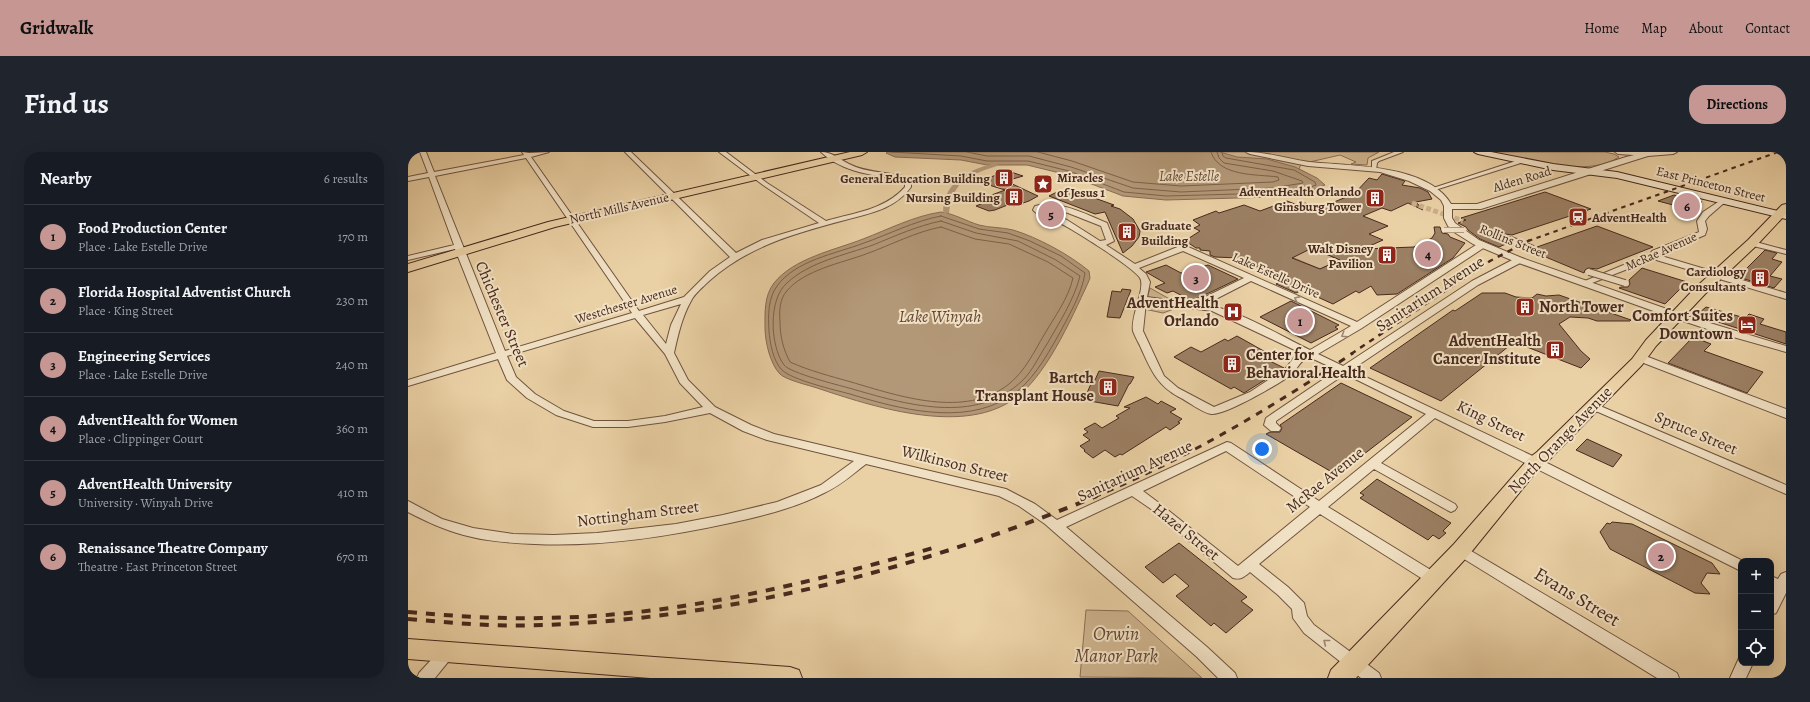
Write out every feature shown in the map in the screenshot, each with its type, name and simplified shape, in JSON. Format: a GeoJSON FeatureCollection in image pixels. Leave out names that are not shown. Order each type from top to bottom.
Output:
{"type":"FeatureCollection","features":[{"type":"Feature","properties":{"kind":"main road","name":"North Mills Avenue"},"geometry":{"type":"LineString","coordinates":[[833,158],[853,152]]}},
{"type":"Feature","properties":{"kind":"main road","name":"North Mills Avenue"},"geometry":{"type":"LineString","coordinates":[[408,268],[459,249],[571,219],[862,152]]}},
{"type":"Feature","properties":{"kind":"main road","name":"East Princeton Street"},"geometry":{"type":"LineString","coordinates":[[1478,152],[1553,167],[1618,175],[1783,215]]}},
{"type":"Feature","properties":{"kind":"main road","name":"East Princeton Street"},"geometry":{"type":"LineString","coordinates":[[1589,172],[1720,203],[1783,215]]}},
{"type":"Feature","properties":{"kind":"main road","name":"North Orange Avenue"},"geometry":{"type":"LineString","coordinates":[[1340,678],[1461,550],[1535,462],[1543,456],[1640,358],[1651,342],[1718,275],[1783,215]]}},
{"type":"Feature","properties":{"kind":"main road"},"geometry":{"type":"LineString","coordinates":[[408,649],[790,678]]}},
{"type":"Feature","properties":{"kind":"street","name":"Chichester Street"},"geometry":{"type":"LineString","coordinates":[[424,152],[459,249],[511,378],[532,396],[560,413],[593,424],[628,424],[665,419],[711,409]]}},
{"type":"Feature","properties":{"kind":"street"},"geometry":{"type":"LineString","coordinates":[[408,178],[527,154],[546,152]]}},
{"type":"Feature","properties":{"kind":"street"},"geometry":{"type":"LineString","coordinates":[[628,152],[736,257]]}},
{"type":"Feature","properties":{"kind":"street"},"geometry":{"type":"LineString","coordinates":[[722,152],[754,176],[825,224]]}},
{"type":"Feature","properties":{"kind":"street"},"geometry":{"type":"LineString","coordinates":[[824,152],[833,158]]}},
{"type":"Feature","properties":{"kind":"street","name":"Rollins Street"},"geometry":{"type":"LineString","coordinates":[[1250,152],[1308,164],[1374,169],[1412,179],[1433,189],[1444,199],[1448,206],[1448,218],[1454,227],[1482,245],[1519,260],[1677,316],[1722,331],[1786,349]]}},
{"type":"Feature","properties":{"kind":"street"},"geometry":{"type":"LineString","coordinates":[[1374,169],[1374,162],[1377,160],[1400,152]]}},
{"type":"Feature","properties":{"kind":"street"},"geometry":{"type":"LineString","coordinates":[[1617,152],[1648,154]]}},
{"type":"Feature","properties":{"kind":"street"},"geometry":{"type":"LineString","coordinates":[[1617,152],[1629,160]]}},
{"type":"Feature","properties":{"kind":"street","name":"Alden Road"},"geometry":{"type":"LineString","coordinates":[[1448,206],[1478,207],[1648,154],[1672,152]]}},
{"type":"Feature","properties":{"kind":"street","name":"Wilkinson Street"},"geometry":{"type":"LineString","coordinates":[[527,154],[638,314],[669,353],[684,381],[711,409],[747,428],[771,437],[1002,492],[1034,508],[1202,652],[1229,678]]}},
{"type":"Feature","properties":{"kind":"street","name":"Westchester Avenue"},"geometry":{"type":"LineString","coordinates":[[408,384],[687,299],[703,281],[720,266],[736,257],[764,243],[880,208],[895,201],[908,187],[908,182],[904,178],[858,170],[833,158]]}},
{"type":"Feature","properties":{"kind":"street"},"geometry":{"type":"LineString","coordinates":[[1433,189],[1522,161]]}},
{"type":"Feature","properties":{"kind":"street"},"geometry":{"type":"LineString","coordinates":[[1606,166],[1610,172],[1618,175]]}},
{"type":"Feature","properties":{"kind":"street"},"geometry":{"type":"LineString","coordinates":[[1553,167],[1570,173],[1572,177]]}},
{"type":"Feature","properties":{"kind":"street","name":"McRae Avenue"},"geometry":{"type":"LineString","coordinates":[[1584,283],[1653,256],[1655,253],[1702,233],[1701,221],[1706,214],[1720,203]]}},
{"type":"Feature","properties":{"kind":"street"},"geometry":{"type":"LineString","coordinates":[[1100,244],[1110,241],[1104,225],[1055,207],[1045,206],[1038,208],[1037,210],[1039,212],[1064,222],[1100,244],[1134,267],[1144,276],[1146,282],[1139,314],[1138,331],[1160,377],[1174,390],[1213,411],[1254,394],[1289,371],[1301,356],[1318,351],[1359,326],[1482,245]]}},
{"type":"Feature","properties":{"kind":"street"},"geometry":{"type":"LineString","coordinates":[[1444,230],[1464,230]]}},
{"type":"Feature","properties":{"kind":"street"},"geometry":{"type":"LineString","coordinates":[[1506,238],[1533,249]]}},
{"type":"Feature","properties":{"kind":"street"},"geometry":{"type":"LineString","coordinates":[[1752,243],[1786,252]]}},
{"type":"Feature","properties":{"kind":"street","name":"Lake Estelle Drive"},"geometry":{"type":"LineString","coordinates":[[1134,267],[1183,248],[1359,326]]}},
{"type":"Feature","properties":{"kind":"street"},"geometry":{"type":"LineString","coordinates":[[408,258],[459,249]]}},
{"type":"Feature","properties":{"kind":"street"},"geometry":{"type":"LineString","coordinates":[[1653,256],[1786,296]]}},
{"type":"Feature","properties":{"kind":"street","name":"Sanitarium Avenue"},"geometry":{"type":"LineString","coordinates":[[1275,428],[1270,425],[1270,420],[1469,287],[1519,260]]}},
{"type":"Feature","properties":{"kind":"street"},"geometry":{"type":"LineString","coordinates":[[1589,272],[1624,283]]}},
{"type":"Feature","properties":{"kind":"street"},"geometry":{"type":"LineString","coordinates":[[1202,306],[1204,301],[1251,278]]}},
{"type":"Feature","properties":{"kind":"street"},"geometry":{"type":"LineString","coordinates":[[669,353],[676,325],[687,299]]}},
{"type":"Feature","properties":{"kind":"street","name":"King Street"},"geometry":{"type":"LineString","coordinates":[[1142,299],[1202,306],[1214,309],[1310,353],[1535,462],[1738,564]]}},
{"type":"Feature","properties":{"kind":"street"},"geometry":{"type":"LineString","coordinates":[[1640,358],[1786,414]]}},
{"type":"Feature","properties":{"kind":"street","name":"Spruce Street"},"geometry":{"type":"LineString","coordinates":[[1593,406],[1786,490]]}},
{"type":"Feature","properties":{"kind":"street","name":"McRae Avenue"},"geometry":{"type":"LineString","coordinates":[[1238,574],[1434,413]]}},
{"type":"Feature","properties":{"kind":"street","name":"Sanitarium Avenue"},"geometry":{"type":"LineString","coordinates":[[1056,526],[1133,492],[1227,446],[1319,507]]}},
{"type":"Feature","properties":{"kind":"street","name":"Nottingham Street"},"geometry":{"type":"LineString","coordinates":[[408,506],[448,526],[497,537],[569,540],[622,537],[680,528],[740,516],[794,501],[820,490],[845,474],[864,459]]}},
{"type":"Feature","properties":{"kind":"street"},"geometry":{"type":"LineString","coordinates":[[1372,463],[1451,507]]}},
{"type":"Feature","properties":{"kind":"street","name":"Hazel Street"},"geometry":{"type":"LineString","coordinates":[[1133,492],[1155,506],[1238,574]]}},
{"type":"Feature","properties":{"kind":"street"},"geometry":{"type":"LineString","coordinates":[[1319,507],[1434,579]]}},
{"type":"Feature","properties":{"kind":"street","name":"Evans Street"},"geometry":{"type":"LineString","coordinates":[[1461,550],[1671,678]]}},
{"type":"Feature","properties":{"kind":"street"},"geometry":{"type":"LineString","coordinates":[[1249,564],[1283,591],[1300,607],[1300,618],[1309,629],[1373,678]]}},
{"type":"Feature","properties":{"kind":"street"},"geometry":{"type":"LineString","coordinates":[[1774,600],[1780,582]]}},
{"type":"Feature","properties":{"kind":"street"},"geometry":{"type":"LineString","coordinates":[[425,678],[448,652]]}},
{"type":"Feature","properties":{"kind":"street"},"geometry":{"type":"LineString","coordinates":[[1738,678],[1744,666]]}},
{"type":"Feature","properties":{"kind":"green space"},"geometry":{"type":"Polygon","coordinates":[[[1201,152],[1379,152],[1368,158],[1367,165],[1351,164],[1356,162],[1340,155],[1301,164],[1299,169],[1310,175],[1201,152]]]}},
{"type":"Feature","properties":{"kind":"green space"},"geometry":{"type":"Polygon","coordinates":[[[1491,152],[1605,152],[1619,157],[1606,163],[1574,167],[1539,163],[1491,152]]]}},
{"type":"Feature","properties":{"kind":"green space"},"geometry":{"type":"Polygon","coordinates":[[[1293,240],[1335,258],[1345,257],[1320,269],[1270,248],[1293,240]]]}},
{"type":"Feature","properties":{"kind":"green space"},"geometry":{"type":"Polygon","coordinates":[[[1150,288],[1182,306],[1163,313],[1144,309],[1150,288]]]}},
{"type":"Feature","properties":{"kind":"green space","name":"Orwin Manor Park"},"geometry":{"type":"Polygon","coordinates":[[[1086,610],[1128,611],[1202,678],[1080,677],[1086,610]]]}},
{"type":"Feature","properties":{"kind":"water","name":"Lake Estelle"},"geometry":{"type":"Polygon","coordinates":[[[1220,152],[1237,157],[1267,159],[1295,167],[1317,178],[1325,185],[1308,192],[1274,197],[1166,200],[1123,196],[1068,175],[1027,165],[987,165],[961,160],[895,157],[886,153],[1220,152]]]}},
{"type":"Feature","properties":{"kind":"water","name":"Lake Winyah"},"geometry":{"type":"Polygon","coordinates":[[[941,212],[951,214],[979,225],[1009,229],[1022,233],[1063,253],[1089,271],[1090,278],[1088,283],[1056,348],[1035,379],[1023,391],[1011,401],[990,411],[966,416],[941,417],[888,409],[863,402],[792,380],[783,376],[776,370],[767,346],[765,316],[768,293],[782,274],[792,267],[816,256],[911,220],[941,212]]]}},
{"type":"Feature","properties":{"kind":"building"},"geometry":{"type":"Polygon","coordinates":[[[1008,171],[1023,176],[1006,181],[1038,196],[1014,206],[1010,204],[989,211],[976,206],[995,198],[989,196],[1005,190],[989,185],[992,184],[982,180],[1008,171]]]}},
{"type":"Feature","properties":{"kind":"building","name":"AdventHealth Orlando"},"geometry":{"type":"Polygon","coordinates":[[[1382,174],[1405,181],[1402,185],[1420,188],[1428,192],[1432,199],[1416,202],[1423,210],[1408,203],[1391,211],[1382,208],[1363,216],[1388,226],[1369,234],[1383,240],[1363,249],[1414,247],[1432,238],[1435,233],[1434,227],[1440,227],[1442,233],[1448,234],[1450,237],[1465,243],[1453,258],[1397,294],[1377,295],[1371,286],[1359,293],[1356,291],[1333,304],[1302,290],[1296,293],[1276,284],[1289,277],[1261,265],[1257,267],[1239,258],[1215,257],[1210,255],[1210,251],[1200,250],[1200,248],[1196,248],[1190,244],[1180,244],[1200,231],[1194,228],[1200,225],[1193,220],[1216,211],[1219,213],[1244,205],[1260,211],[1287,201],[1300,206],[1305,203],[1319,208],[1354,194],[1369,178],[1377,180],[1382,174]],[[1312,248],[1292,258],[1320,269],[1340,260],[1312,248]]]}},
{"type":"Feature","properties":{"kind":"building"},"geometry":{"type":"Polygon","coordinates":[[[1059,191],[1089,196],[1114,205],[1111,206],[1120,209],[1133,219],[1140,231],[1139,237],[1132,246],[1123,253],[1105,212],[1095,214],[1049,196],[1059,191]]]}},
{"type":"Feature","properties":{"kind":"building"},"geometry":{"type":"Polygon","coordinates":[[[1545,192],[1591,209],[1512,235],[1505,234],[1502,239],[1508,243],[1499,247],[1480,239],[1466,227],[1458,223],[1466,220],[1461,218],[1545,192]]]}},
{"type":"Feature","properties":{"kind":"building"},"geometry":{"type":"Polygon","coordinates":[[[1674,195],[1702,202],[1692,210],[1658,201],[1674,195]]]}},
{"type":"Feature","properties":{"kind":"building"},"geometry":{"type":"Polygon","coordinates":[[[1597,226],[1653,247],[1597,269],[1588,268],[1584,273],[1536,253],[1537,247],[1597,226]]]}},
{"type":"Feature","properties":{"kind":"building"},"geometry":{"type":"Polygon","coordinates":[[[1765,250],[1777,253],[1772,259],[1782,262],[1770,276],[1782,279],[1774,288],[1738,277],[1765,250]]]}},
{"type":"Feature","properties":{"kind":"building"},"geometry":{"type":"Polygon","coordinates":[[[1166,265],[1181,273],[1208,265],[1238,279],[1192,301],[1173,291],[1167,293],[1155,287],[1165,283],[1146,272],[1166,265]]]}},
{"type":"Feature","properties":{"kind":"building"},"geometry":{"type":"Polygon","coordinates":[[[1642,268],[1687,282],[1665,304],[1619,288],[1628,287],[1630,284],[1629,280],[1642,268]]]}},
{"type":"Feature","properties":{"kind":"building"},"geometry":{"type":"Polygon","coordinates":[[[1122,289],[1131,290],[1120,318],[1107,317],[1112,291],[1121,292],[1122,289]]]}},
{"type":"Feature","properties":{"kind":"building"},"geometry":{"type":"Polygon","coordinates":[[[1482,293],[1505,293],[1516,297],[1532,298],[1537,294],[1546,296],[1559,295],[1631,320],[1597,321],[1588,318],[1570,317],[1559,324],[1581,351],[1590,359],[1581,368],[1514,342],[1441,401],[1370,368],[1453,310],[1455,311],[1482,293]]]}},
{"type":"Feature","properties":{"kind":"building"},"geometry":{"type":"Polygon","coordinates":[[[1291,301],[1339,325],[1335,327],[1338,329],[1311,343],[1260,317],[1291,301]]]}},
{"type":"Feature","properties":{"kind":"building","name":"Comfort Suites Downtown"},"geometry":{"type":"Polygon","coordinates":[[[1706,307],[1745,318],[1749,314],[1764,319],[1760,324],[1786,332],[1786,344],[1706,318],[1699,313],[1706,307]]]}},
{"type":"Feature","properties":{"kind":"building","name":"Center for Behavioral Health"},"geometry":{"type":"Polygon","coordinates":[[[1237,336],[1278,359],[1270,361],[1284,368],[1244,393],[1234,387],[1231,389],[1174,357],[1191,347],[1201,352],[1225,339],[1228,341],[1237,336]]]}},
{"type":"Feature","properties":{"kind":"building"},"geometry":{"type":"Polygon","coordinates":[[[1693,337],[1711,344],[1704,351],[1763,372],[1747,393],[1668,363],[1693,337]]]}},
{"type":"Feature","properties":{"kind":"building","name":"Bartch Transplant House"},"geometry":{"type":"Polygon","coordinates":[[[1099,371],[1134,377],[1118,406],[1084,400],[1093,379],[1095,380],[1099,371]]]}},
{"type":"Feature","properties":{"kind":"building"},"geometry":{"type":"Polygon","coordinates":[[[1341,383],[1412,417],[1337,475],[1266,434],[1270,432],[1280,432],[1282,428],[1280,425],[1341,383]]]}},
{"type":"Feature","properties":{"kind":"building"},"geometry":{"type":"Polygon","coordinates":[[[1146,397],[1158,404],[1161,401],[1176,409],[1170,412],[1182,419],[1178,422],[1180,423],[1170,430],[1166,427],[1122,455],[1120,454],[1115,457],[1105,450],[1093,458],[1084,451],[1085,450],[1080,446],[1090,440],[1083,435],[1088,432],[1084,429],[1095,423],[1102,428],[1119,418],[1116,416],[1130,408],[1124,407],[1146,397]]]}},
{"type":"Feature","properties":{"kind":"building"},"geometry":{"type":"Polygon","coordinates":[[[1587,439],[1622,455],[1613,467],[1576,450],[1587,439]]]}},
{"type":"Feature","properties":{"kind":"building"},"geometry":{"type":"Polygon","coordinates":[[[1377,479],[1451,523],[1443,531],[1446,533],[1439,539],[1433,535],[1428,540],[1360,498],[1364,495],[1360,493],[1377,479]]]}},
{"type":"Feature","properties":{"kind":"building"},"geometry":{"type":"Polygon","coordinates":[[[1612,522],[1632,524],[1712,563],[1720,574],[1707,573],[1701,583],[1710,594],[1695,593],[1610,549],[1600,532],[1607,523],[1610,524],[1612,522]]]}},
{"type":"Feature","properties":{"kind":"building"},"geometry":{"type":"Polygon","coordinates":[[[1179,543],[1247,597],[1241,601],[1253,610],[1226,633],[1214,623],[1211,626],[1176,596],[1189,586],[1175,574],[1163,583],[1145,567],[1179,543]]]}},
{"type":"Feature","properties":{"kind":"waterway"},"geometry":{"type":"LineString","coordinates":[[946,213],[950,193],[960,180],[975,171],[995,165]]}},
{"type":"Feature","properties":{"kind":"tunnel"},"geometry":{"type":"LineString","coordinates":[[1412,203],[1463,221]]}},
{"type":"Feature","properties":{"kind":"railway"},"geometry":{"type":"LineString","coordinates":[[1528,241],[1778,152]]}},
{"type":"Feature","properties":{"kind":"railway"},"geometry":{"type":"LineString","coordinates":[[1351,354],[1490,261],[1528,241]]}},
{"type":"Feature","properties":{"kind":"railway"},"geometry":{"type":"LineString","coordinates":[[1094,497],[1195,449],[1259,413],[1353,353]]}},
{"type":"Feature","properties":{"kind":"railway"},"geometry":{"type":"LineString","coordinates":[[408,619],[492,625],[543,625],[614,620],[685,612],[756,600],[826,585],[895,567],[963,546],[1097,496]]}},
{"type":"Feature","properties":{"kind":"railway"},"geometry":{"type":"LineString","coordinates":[[408,612],[474,617],[524,618],[591,616],[641,612],[690,605],[788,586],[933,548]]}},
{"type":"Feature","properties":{"kind":"place","name":"General Education Building"},"geometry":{"type":"Point","coordinates":[1004,178]}},
{"type":"Feature","properties":{"kind":"place","name":"Miracles of Jesus 1"},"geometry":{"type":"Point","coordinates":[1043,184]}},
{"type":"Feature","properties":{"kind":"place","name":"Nursing Building"},"geometry":{"type":"Point","coordinates":[1014,197]}},
{"type":"Feature","properties":{"kind":"place","name":"AdventHealth Orlando Ginsburg Tower"},"geometry":{"type":"Point","coordinates":[1375,198]}},
{"type":"Feature","properties":{"kind":"place","name":"Renaissance Theatre Company"},"geometry":{"type":"Point","coordinates":[1687,206]}},
{"type":"Feature","properties":{"kind":"place","name":"AdventHealth University"},"geometry":{"type":"Point","coordinates":[1051,214]}},
{"type":"Feature","properties":{"kind":"place","name":"AdventHealth"},"geometry":{"type":"Point","coordinates":[1578,217]}},
{"type":"Feature","properties":{"kind":"place","name":"Graduate Building"},"geometry":{"type":"Point","coordinates":[1127,232]}},
{"type":"Feature","properties":{"kind":"place","name":"AdventHealth for Women"},"geometry":{"type":"Point","coordinates":[1428,254]}},
{"type":"Feature","properties":{"kind":"place","name":"Walt Disney Pavilion"},"geometry":{"type":"Point","coordinates":[1387,255]}},
{"type":"Feature","properties":{"kind":"place","name":"Engineering Services"},"geometry":{"type":"Point","coordinates":[1196,278]}},
{"type":"Feature","properties":{"kind":"place","name":"Cardiology Consultants"},"geometry":{"type":"Point","coordinates":[1760,278]}},
{"type":"Feature","properties":{"kind":"place","name":"North Tower"},"geometry":{"type":"Point","coordinates":[1525,307]}},
{"type":"Feature","properties":{"kind":"place","name":"AdventHealth Orlando"},"geometry":{"type":"Point","coordinates":[1233,312]}},
{"type":"Feature","properties":{"kind":"place","name":"Food Production Center"},"geometry":{"type":"Point","coordinates":[1300,321]}},
{"type":"Feature","properties":{"kind":"place","name":"Comfort Suites Downtown"},"geometry":{"type":"Point","coordinates":[1747,325]}},
{"type":"Feature","properties":{"kind":"place","name":"AdventHealth Cancer Institute"},"geometry":{"type":"Point","coordinates":[1555,350]}},
{"type":"Feature","properties":{"kind":"place","name":"Center for Behavioral Health"},"geometry":{"type":"Point","coordinates":[1232,364]}},
{"type":"Feature","properties":{"kind":"place","name":"Bartch Transplant House"},"geometry":{"type":"Point","coordinates":[1108,387]}},
{"type":"Feature","properties":{"kind":"place","name":"Florida Hospital Adventist Church"},"geometry":{"type":"Point","coordinates":[1661,556]}}]}
